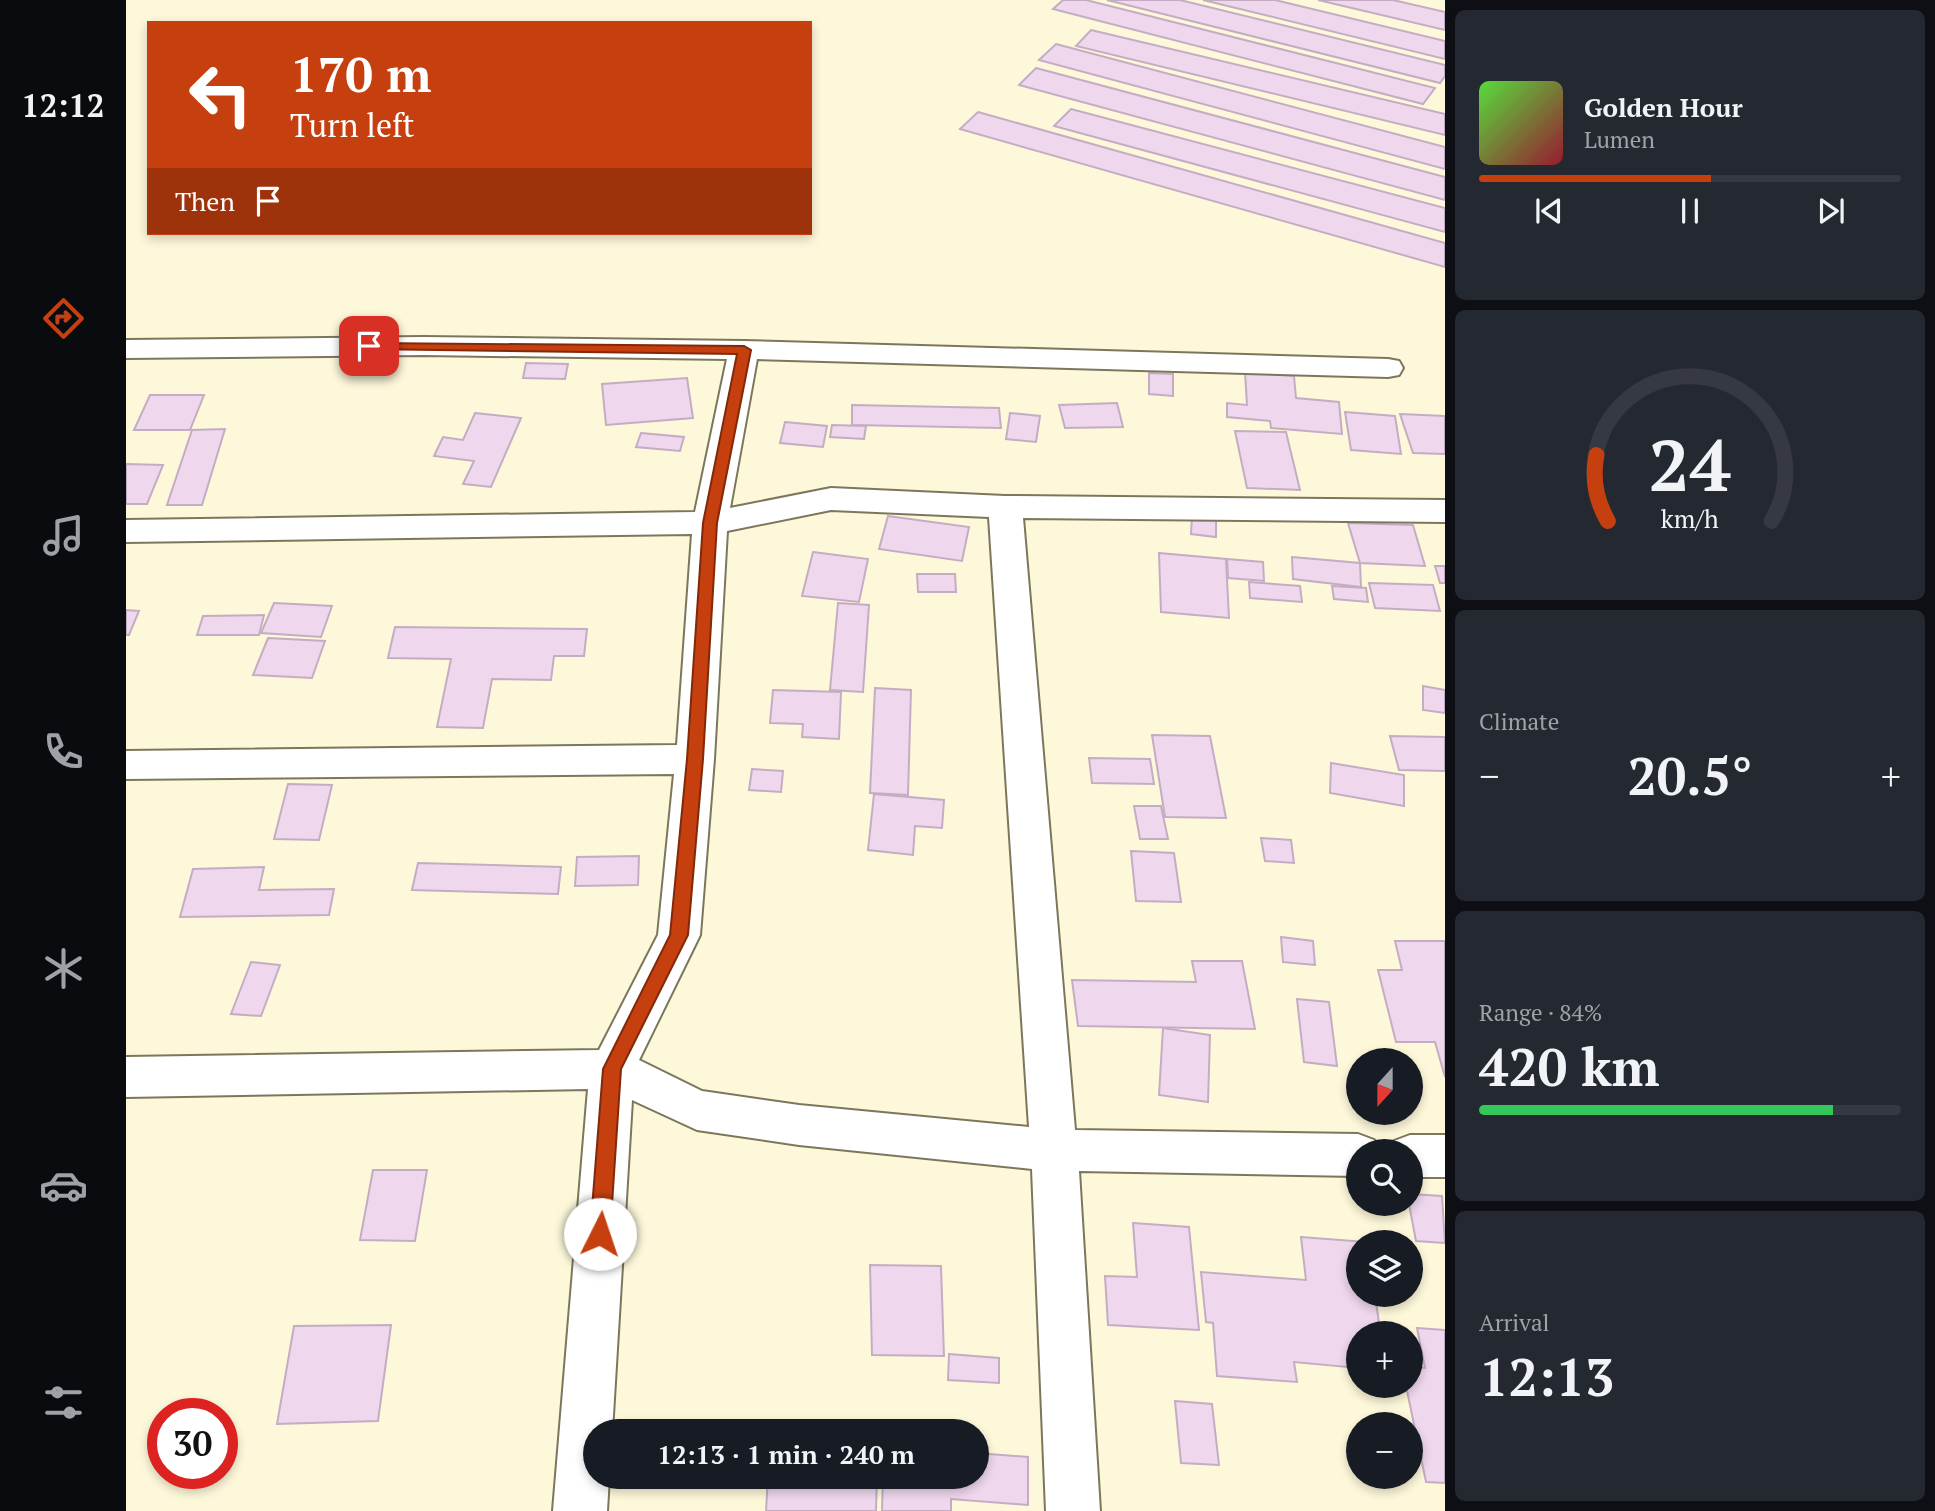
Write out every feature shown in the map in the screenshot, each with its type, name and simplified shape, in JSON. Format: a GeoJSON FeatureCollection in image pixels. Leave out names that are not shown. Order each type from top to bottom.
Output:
{"type":"FeatureCollection","features":[{"type":"Feature","properties":{"kind":"street"},"geometry":{"type":"LineString","coordinates":[[126,349],[423,346],[744,350],[1388,368]]}},
{"type":"Feature","properties":{"kind":"street"},"geometry":{"type":"LineString","coordinates":[[580,1511],[612,1069],[679,935],[695,759],[710,523],[744,350]]}},
{"type":"Feature","properties":{"kind":"street"},"geometry":{"type":"LineString","coordinates":[[126,531],[710,523],[831,499],[1005,507],[1445,511]]}},
{"type":"Feature","properties":{"kind":"street"},"geometry":{"type":"LineString","coordinates":[[1005,507],[1054,1150],[1073,1511]]}},
{"type":"Feature","properties":{"kind":"street"},"geometry":{"type":"LineString","coordinates":[[126,765],[695,759]]}},
{"type":"Feature","properties":{"kind":"street"},"geometry":{"type":"LineString","coordinates":[[126,1077],[612,1069],[697,1110],[799,1125],[1054,1150],[1346,1155]]}},
{"type":"Feature","properties":{"kind":"street"},"geometry":{"type":"LineString","coordinates":[[1423,1156],[1445,1156]]}},
{"type":"Feature","properties":{"kind":"building"},"geometry":{"type":"Polygon","coordinates":[[[1063,0],[1086,0],[1435,88],[1423,104],[1053,9],[1063,0]]]}},
{"type":"Feature","properties":{"kind":"building"},"geometry":{"type":"Polygon","coordinates":[[[1107,0],[1180,0],[1445,65],[1445,76],[1440,83],[1107,0]]]}},
{"type":"Feature","properties":{"kind":"building"},"geometry":{"type":"Polygon","coordinates":[[[1203,0],[1275,0],[1445,41],[1445,59],[1203,0]]]}},
{"type":"Feature","properties":{"kind":"building"},"geometry":{"type":"Polygon","coordinates":[[[1318,0],[1393,0],[1445,12],[1445,30],[1318,0]]]}},
{"type":"Feature","properties":{"kind":"building"},"geometry":{"type":"Polygon","coordinates":[[[1091,30],[1445,114],[1445,135],[1076,46],[1091,30]]]}},
{"type":"Feature","properties":{"kind":"building"},"geometry":{"type":"Polygon","coordinates":[[[1056,44],[1445,147],[1445,169],[1039,60],[1056,44]]]}},
{"type":"Feature","properties":{"kind":"building"},"geometry":{"type":"Polygon","coordinates":[[[1036,68],[1445,177],[1445,200],[1019,85],[1036,68]]]}},
{"type":"Feature","properties":{"kind":"building"},"geometry":{"type":"Polygon","coordinates":[[[1071,109],[1445,208],[1445,232],[1054,126],[1071,109]]]}},
{"type":"Feature","properties":{"kind":"building"},"geometry":{"type":"Polygon","coordinates":[[[978,112],[1445,243],[1445,267],[960,129],[978,112]]]}},
{"type":"Feature","properties":{"kind":"building"},"geometry":{"type":"Polygon","coordinates":[[[526,363],[568,364],[565,379],[523,378],[526,363]]]}},
{"type":"Feature","properties":{"kind":"building"},"geometry":{"type":"Polygon","coordinates":[[[1245,372],[1294,376],[1296,398],[1339,402],[1342,434],[1271,428],[1270,421],[1227,417],[1227,403],[1247,405],[1245,372]]]}},
{"type":"Feature","properties":{"kind":"building"},"geometry":{"type":"Polygon","coordinates":[[[1149,373],[1173,374],[1173,396],[1149,394],[1149,373]]]}},
{"type":"Feature","properties":{"kind":"building"},"geometry":{"type":"Polygon","coordinates":[[[687,378],[693,418],[606,425],[602,384],[687,378]]]}},
{"type":"Feature","properties":{"kind":"building"},"geometry":{"type":"Polygon","coordinates":[[[150,395],[204,395],[190,430],[134,430],[150,395]]]}},
{"type":"Feature","properties":{"kind":"building"},"geometry":{"type":"Polygon","coordinates":[[[1117,403],[1123,427],[1065,428],[1059,405],[1117,403]]]}},
{"type":"Feature","properties":{"kind":"building"},"geometry":{"type":"Polygon","coordinates":[[[852,405],[999,408],[1001,428],[852,425],[852,405]]]}},
{"type":"Feature","properties":{"kind":"building"},"geometry":{"type":"Polygon","coordinates":[[[1345,412],[1395,416],[1401,454],[1351,450],[1345,412]]]}},
{"type":"Feature","properties":{"kind":"building"},"geometry":{"type":"Polygon","coordinates":[[[475,413],[521,418],[491,487],[463,484],[474,461],[434,456],[443,437],[463,440],[475,413]]]}},
{"type":"Feature","properties":{"kind":"building"},"geometry":{"type":"Polygon","coordinates":[[[1010,413],[1040,416],[1036,442],[1006,439],[1010,413]]]}},
{"type":"Feature","properties":{"kind":"building"},"geometry":{"type":"Polygon","coordinates":[[[1400,414],[1445,416],[1445,454],[1413,453],[1400,414]]]}},
{"type":"Feature","properties":{"kind":"building"},"geometry":{"type":"Polygon","coordinates":[[[785,422],[827,426],[823,447],[780,443],[785,422]]]}},
{"type":"Feature","properties":{"kind":"building"},"geometry":{"type":"Polygon","coordinates":[[[832,425],[866,426],[864,439],[830,437],[832,425]]]}},
{"type":"Feature","properties":{"kind":"building"},"geometry":{"type":"Polygon","coordinates":[[[225,429],[202,505],[167,505],[192,430],[225,429]]]}},
{"type":"Feature","properties":{"kind":"building"},"geometry":{"type":"Polygon","coordinates":[[[1235,431],[1286,432],[1300,490],[1247,488],[1235,431]]]}},
{"type":"Feature","properties":{"kind":"building"},"geometry":{"type":"Polygon","coordinates":[[[641,433],[684,437],[680,451],[636,447],[641,433]]]}},
{"type":"Feature","properties":{"kind":"building"},"geometry":{"type":"Polygon","coordinates":[[[126,464],[163,465],[147,504],[126,504],[126,464]]]}},
{"type":"Feature","properties":{"kind":"building"},"geometry":{"type":"Polygon","coordinates":[[[888,516],[969,527],[962,561],[879,549],[888,516]]]}},
{"type":"Feature","properties":{"kind":"building"},"geometry":{"type":"Polygon","coordinates":[[[1192,517],[1216,520],[1216,537],[1191,534],[1192,517]]]}},
{"type":"Feature","properties":{"kind":"building"},"geometry":{"type":"Polygon","coordinates":[[[1348,523],[1413,525],[1425,566],[1360,563],[1348,523]]]}},
{"type":"Feature","properties":{"kind":"building"},"geometry":{"type":"Polygon","coordinates":[[[813,552],[868,559],[859,602],[802,596],[813,552]]]}},
{"type":"Feature","properties":{"kind":"building"},"geometry":{"type":"Polygon","coordinates":[[[1159,553],[1226,559],[1229,618],[1161,612],[1159,553]]]}},
{"type":"Feature","properties":{"kind":"building"},"geometry":{"type":"Polygon","coordinates":[[[1292,557],[1360,563],[1361,587],[1293,579],[1292,557]]]}},
{"type":"Feature","properties":{"kind":"building"},"geometry":{"type":"Polygon","coordinates":[[[1227,559],[1263,562],[1264,581],[1228,578],[1227,559]]]}},
{"type":"Feature","properties":{"kind":"building"},"geometry":{"type":"Polygon","coordinates":[[[1435,566],[1445,566],[1445,583],[1440,583],[1435,566]]]}},
{"type":"Feature","properties":{"kind":"building"},"geometry":{"type":"Polygon","coordinates":[[[917,574],[955,574],[956,592],[918,592],[917,574]]]}},
{"type":"Feature","properties":{"kind":"building"},"geometry":{"type":"Polygon","coordinates":[[[1249,582],[1300,586],[1302,602],[1250,598],[1249,582]]]}},
{"type":"Feature","properties":{"kind":"building"},"geometry":{"type":"Polygon","coordinates":[[[1369,583],[1433,585],[1440,611],[1375,608],[1369,583]]]}},
{"type":"Feature","properties":{"kind":"building"},"geometry":{"type":"Polygon","coordinates":[[[1332,586],[1366,588],[1368,602],[1334,599],[1332,586]]]}},
{"type":"Feature","properties":{"kind":"building"},"geometry":{"type":"Polygon","coordinates":[[[274,603],[332,606],[321,637],[261,633],[274,603]]]}},
{"type":"Feature","properties":{"kind":"building"},"geometry":{"type":"Polygon","coordinates":[[[838,603],[869,605],[863,692],[830,690],[838,603]]]}},
{"type":"Feature","properties":{"kind":"building"},"geometry":{"type":"Polygon","coordinates":[[[126,610],[139,611],[129,635],[126,635],[126,610]]]}},
{"type":"Feature","properties":{"kind":"building"},"geometry":{"type":"Polygon","coordinates":[[[264,615],[259,635],[197,635],[203,616],[264,615]]]}},
{"type":"Feature","properties":{"kind":"building"},"geometry":{"type":"Polygon","coordinates":[[[395,627],[587,629],[584,656],[554,656],[551,680],[492,679],[483,728],[437,727],[451,659],[388,658],[395,627]]]}},
{"type":"Feature","properties":{"kind":"building"},"geometry":{"type":"Polygon","coordinates":[[[268,638],[325,641],[312,678],[253,675],[268,638]]]}},
{"type":"Feature","properties":{"kind":"building"},"geometry":{"type":"Polygon","coordinates":[[[1423,686],[1445,690],[1445,713],[1423,710],[1423,686]]]}},
{"type":"Feature","properties":{"kind":"building"},"geometry":{"type":"Polygon","coordinates":[[[875,688],[911,690],[908,795],[870,793],[875,688]]]}},
{"type":"Feature","properties":{"kind":"building"},"geometry":{"type":"Polygon","coordinates":[[[773,690],[841,692],[839,739],[802,737],[803,724],[770,723],[773,690]]]}},
{"type":"Feature","properties":{"kind":"building"},"geometry":{"type":"Polygon","coordinates":[[[1152,735],[1210,736],[1226,818],[1165,817],[1152,735]]]}},
{"type":"Feature","properties":{"kind":"building"},"geometry":{"type":"Polygon","coordinates":[[[1390,736],[1445,737],[1445,771],[1399,770],[1390,736]]]}},
{"type":"Feature","properties":{"kind":"building"},"geometry":{"type":"Polygon","coordinates":[[[1089,758],[1150,759],[1154,784],[1092,783],[1089,758]]]}},
{"type":"Feature","properties":{"kind":"building"},"geometry":{"type":"Polygon","coordinates":[[[1331,763],[1404,775],[1404,806],[1330,793],[1331,763]]]}},
{"type":"Feature","properties":{"kind":"building"},"geometry":{"type":"Polygon","coordinates":[[[752,769],[783,771],[781,792],[749,790],[752,769]]]}},
{"type":"Feature","properties":{"kind":"building"},"geometry":{"type":"Polygon","coordinates":[[[288,784],[332,785],[319,840],[274,839],[288,784]]]}},
{"type":"Feature","properties":{"kind":"building"},"geometry":{"type":"Polygon","coordinates":[[[874,794],[944,800],[942,828],[915,826],[913,855],[868,850],[874,794]]]}},
{"type":"Feature","properties":{"kind":"building"},"geometry":{"type":"Polygon","coordinates":[[[1134,806],[1161,806],[1168,839],[1140,839],[1134,806]]]}},
{"type":"Feature","properties":{"kind":"building"},"geometry":{"type":"Polygon","coordinates":[[[1261,838],[1291,840],[1294,863],[1265,861],[1261,838]]]}},
{"type":"Feature","properties":{"kind":"building"},"geometry":{"type":"Polygon","coordinates":[[[1131,851],[1174,853],[1181,902],[1136,901],[1131,851]]]}},
{"type":"Feature","properties":{"kind":"building"},"geometry":{"type":"Polygon","coordinates":[[[639,856],[638,885],[575,886],[577,857],[639,856]]]}},
{"type":"Feature","properties":{"kind":"building"},"geometry":{"type":"Polygon","coordinates":[[[418,863],[561,867],[558,894],[412,890],[418,863]]]}},
{"type":"Feature","properties":{"kind":"building"},"geometry":{"type":"Polygon","coordinates":[[[264,867],[259,890],[334,889],[329,915],[180,917],[193,869],[264,867]]]}},
{"type":"Feature","properties":{"kind":"building"},"geometry":{"type":"Polygon","coordinates":[[[1281,937],[1313,941],[1315,965],[1283,962],[1281,937]]]}},
{"type":"Feature","properties":{"kind":"building"},"geometry":{"type":"Polygon","coordinates":[[[1395,941],[1445,941],[1445,1077],[1435,1042],[1396,1042],[1378,970],[1402,970],[1395,941]]]}},
{"type":"Feature","properties":{"kind":"building"},"geometry":{"type":"Polygon","coordinates":[[[1192,961],[1242,961],[1255,1029],[1078,1026],[1072,980],[1196,982],[1192,961]]]}},
{"type":"Feature","properties":{"kind":"building"},"geometry":{"type":"Polygon","coordinates":[[[251,962],[280,965],[261,1016],[231,1014],[251,962]]]}},
{"type":"Feature","properties":{"kind":"building"},"geometry":{"type":"Polygon","coordinates":[[[1297,999],[1329,1002],[1337,1066],[1304,1062],[1297,999]]]}},
{"type":"Feature","properties":{"kind":"building"},"geometry":{"type":"Polygon","coordinates":[[[1163,1028],[1210,1035],[1208,1102],[1159,1095],[1163,1028]]]}},
{"type":"Feature","properties":{"kind":"building"},"geometry":{"type":"Polygon","coordinates":[[[373,1170],[427,1170],[415,1241],[360,1240],[373,1170]]]}},
{"type":"Feature","properties":{"kind":"building"},"geometry":{"type":"Polygon","coordinates":[[[1423,1195],[1442,1196],[1445,1243],[1423,1241],[1423,1230],[1414,1230],[1411,1216],[1423,1216],[1423,1195]]]}},
{"type":"Feature","properties":{"kind":"building"},"geometry":{"type":"Polygon","coordinates":[[[1133,1223],[1189,1227],[1199,1330],[1108,1325],[1105,1276],[1137,1277],[1133,1223]]]}},
{"type":"Feature","properties":{"kind":"building"},"geometry":{"type":"Polygon","coordinates":[[[1301,1237],[1346,1240],[1346,1307],[1377,1307],[1379,1321],[1346,1321],[1346,1367],[1294,1362],[1297,1382],[1217,1376],[1213,1323],[1206,1322],[1201,1272],[1306,1280],[1301,1237]]]}},
{"type":"Feature","properties":{"kind":"building"},"geometry":{"type":"Polygon","coordinates":[[[870,1265],[941,1266],[944,1356],[872,1355],[870,1265]]]}},
{"type":"Feature","properties":{"kind":"building"},"geometry":{"type":"Polygon","coordinates":[[[391,1325],[378,1421],[277,1424],[294,1326],[391,1325]]]}},
{"type":"Feature","properties":{"kind":"building"},"geometry":{"type":"Polygon","coordinates":[[[1423,1328],[1445,1330],[1445,1483],[1426,1482],[1423,1468],[1423,1412],[1411,1412],[1408,1398],[1423,1398],[1423,1328]]]}},
{"type":"Feature","properties":{"kind":"building"},"geometry":{"type":"Polygon","coordinates":[[[949,1354],[999,1358],[999,1383],[948,1380],[949,1354]]]}},
{"type":"Feature","properties":{"kind":"building"},"geometry":{"type":"Polygon","coordinates":[[[1175,1401],[1212,1404],[1219,1465],[1181,1463],[1175,1401]]]}},
{"type":"Feature","properties":{"kind":"building"},"geometry":{"type":"Polygon","coordinates":[[[989,1454],[1028,1457],[1028,1505],[951,1499],[951,1511],[882,1511],[883,1489],[989,1489],[989,1454]]]}},
{"type":"Feature","properties":{"kind":"building"},"geometry":{"type":"Polygon","coordinates":[[[767,1489],[877,1489],[876,1511],[766,1511],[767,1489]]]}},
{"type":"Feature","properties":{"kind":"route"},"geometry":{"type":"LineString","coordinates":[[369,346],[744,350],[710,523],[695,759],[679,935],[612,1069],[600,1234]]}}]}
